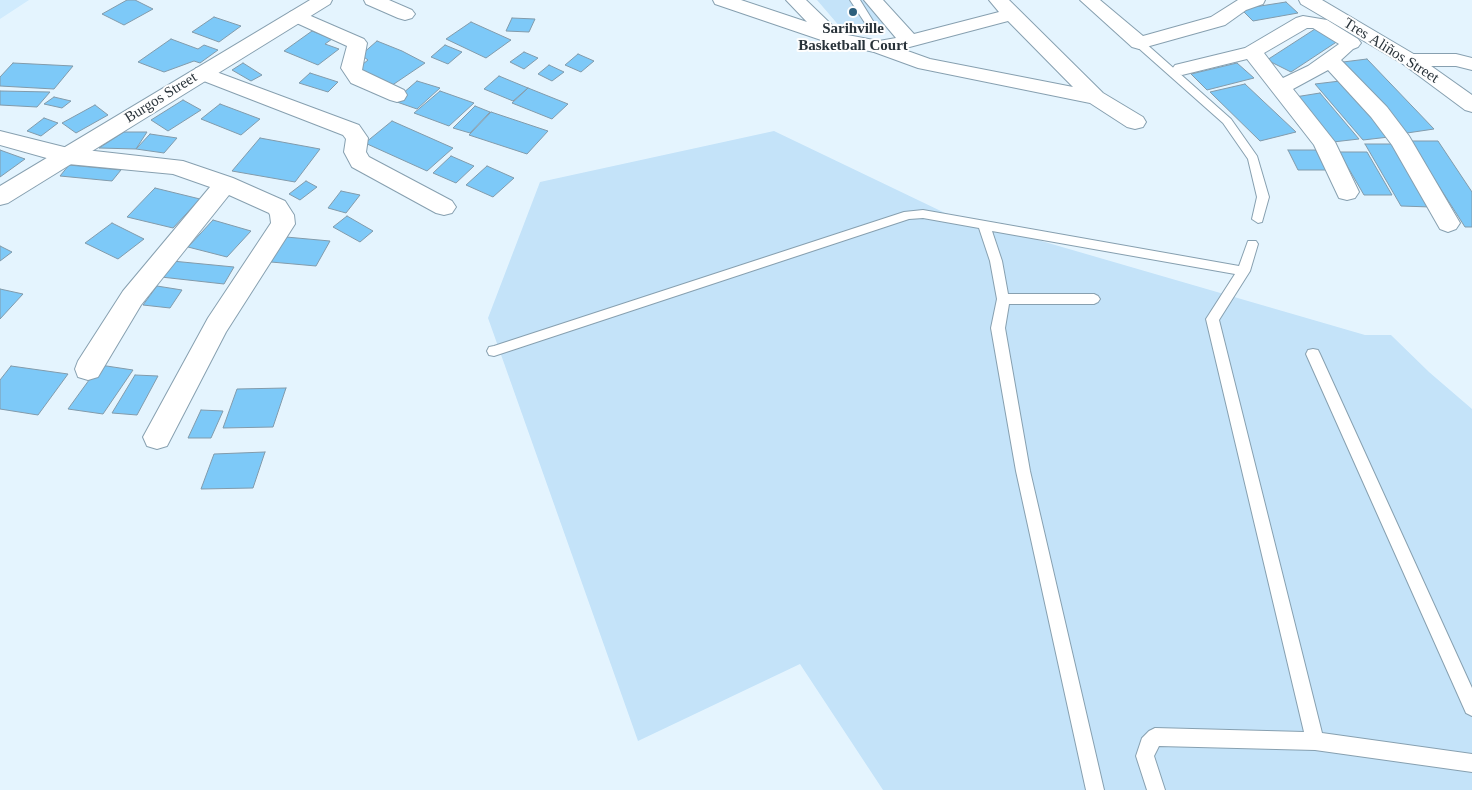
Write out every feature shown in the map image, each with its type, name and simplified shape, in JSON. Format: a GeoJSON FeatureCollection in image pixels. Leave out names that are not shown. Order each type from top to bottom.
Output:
{"type":"FeatureCollection","features":[{"type":"Feature","properties":{"kind":"street","name":"Burgos Street"},"geometry":{"type":"LineString","coordinates":[[0,197],[323,0]]}},
{"type":"Feature","properties":{"kind":"street"},"geometry":{"type":"LineString","coordinates":[[372,0],[405,14]]}},
{"type":"Feature","properties":{"kind":"street"},"geometry":{"type":"LineString","coordinates":[[722,0],[834,38],[880,47],[925,64],[1096,98]]}},
{"type":"Feature","properties":{"kind":"street"},"geometry":{"type":"LineString","coordinates":[[795,0],[834,38]]}},
{"type":"Feature","properties":{"kind":"street"},"geometry":{"type":"LineString","coordinates":[[874,0],[910,41]]}},
{"type":"Feature","properties":{"kind":"street"},"geometry":{"type":"LineString","coordinates":[[998,0],[1096,98],[1135,122]]}},
{"type":"Feature","properties":{"kind":"street"},"geometry":{"type":"LineString","coordinates":[[1089,0],[1139,43],[1218,21],[1239,6],[1256,0]]}},
{"type":"Feature","properties":{"kind":"street","name":"Tres Aliños Street"},"geometry":{"type":"LineString","coordinates":[[1308,0],[1358,38],[1410,60],[1472,104]]}},
{"type":"Feature","properties":{"kind":"street"},"geometry":{"type":"LineString","coordinates":[[880,47],[1013,14]]}},
{"type":"Feature","properties":{"kind":"street"},"geometry":{"type":"LineString","coordinates":[[297,16],[357,43],[354,62],[351,68],[353,73],[358,78],[397,95]]}},
{"type":"Feature","properties":{"kind":"street"},"geometry":{"type":"LineString","coordinates":[[1182,69],[1252,52],[1303,22],[1320,24],[1358,38]]}},
{"type":"Feature","properties":{"kind":"street"},"geometry":{"type":"LineString","coordinates":[[1281,88],[1315,70],[1358,38]]}},
{"type":"Feature","properties":{"kind":"street"},"geometry":{"type":"LineString","coordinates":[[1252,52],[1324,142],[1347,192]]}},
{"type":"Feature","properties":{"kind":"street"},"geometry":{"type":"LineString","coordinates":[[1330,60],[1379,112],[1400,141],[1448,223]]}},
{"type":"Feature","properties":{"kind":"street"},"geometry":{"type":"LineString","coordinates":[[1410,60],[1456,60],[1472,64]]}},
{"type":"Feature","properties":{"kind":"street"},"geometry":{"type":"LineString","coordinates":[[202,73],[351,130],[357,138],[355,152],[356,158],[360,162],[444,207]]}},
{"type":"Feature","properties":{"kind":"street"},"geometry":{"type":"LineString","coordinates":[[0,138],[68,156],[175,166],[225,184],[277,207],[282,215],[283,224],[217,325],[157,438]]}},
{"type":"Feature","properties":{"kind":"street"},"geometry":{"type":"LineString","coordinates":[[88,369],[132,298],[225,184]]}},
{"type":"Feature","properties":{"kind":"lane"},"geometry":{"type":"LineString","coordinates":[[855,0],[868,21]]}},
{"type":"Feature","properties":{"kind":"lane"},"geometry":{"type":"LineString","coordinates":[[1139,43],[1228,121],[1253,159],[1263,197],[1258,219]]}},
{"type":"Feature","properties":{"kind":"lane"},"geometry":{"type":"LineString","coordinates":[[494,351],[908,215],[924,214],[1244,271]]}},
{"type":"Feature","properties":{"kind":"lane"},"geometry":{"type":"LineString","coordinates":[[984,225],[996,261],[1003,299],[998,328],[1022,471],[1095,790]]}},
{"type":"Feature","properties":{"kind":"lane"},"geometry":{"type":"LineString","coordinates":[[1252,244],[1244,271],[1212,319],[1315,741]]}},
{"type":"Feature","properties":{"kind":"lane"},"geometry":{"type":"LineString","coordinates":[[1003,299],[1094,299]]}},
{"type":"Feature","properties":{"kind":"lane"},"geometry":{"type":"LineString","coordinates":[[1313,354],[1472,707]]}},
{"type":"Feature","properties":{"kind":"lane"},"geometry":{"type":"LineString","coordinates":[[1156,790],[1145,756],[1148,744],[1155,738],[1315,741],[1472,763]]}},
{"type":"Feature","properties":{"kind":"shaded area"},"geometry":{"type":"Polygon","coordinates":[[[0,0],[29,0],[0,19],[0,0]]]}},
{"type":"Feature","properties":{"kind":"shaded area","name":"Sarihville Basketball Court"},"geometry":{"type":"Polygon","coordinates":[[[817,0],[868,0],[889,23],[847,35],[817,0]]]}},
{"type":"Feature","properties":{"kind":"shaded area"},"geometry":{"type":"Polygon","coordinates":[[[774,131],[945,213],[1365,335],[1391,335],[1429,372],[1472,409],[1472,790],[883,790],[800,664],[638,741],[488,318],[540,182],[774,131]]]}},
{"type":"Feature","properties":{"kind":"building"},"geometry":{"type":"Polygon","coordinates":[[[127,0],[135,0],[153,9],[124,25],[102,14],[127,0]]]}},
{"type":"Feature","properties":{"kind":"building"},"geometry":{"type":"Polygon","coordinates":[[[1286,2],[1298,13],[1253,21],[1241,9],[1286,2]]]}},
{"type":"Feature","properties":{"kind":"building"},"geometry":{"type":"Polygon","coordinates":[[[214,17],[241,26],[219,42],[192,32],[214,17]]]}},
{"type":"Feature","properties":{"kind":"building"},"geometry":{"type":"Polygon","coordinates":[[[512,18],[535,19],[529,32],[506,31],[512,18]]]}},
{"type":"Feature","properties":{"kind":"building"},"geometry":{"type":"Polygon","coordinates":[[[471,22],[511,40],[486,58],[446,39],[471,22]]]}},
{"type":"Feature","properties":{"kind":"building"},"geometry":{"type":"Polygon","coordinates":[[[1315,29],[1338,41],[1291,72],[1267,60],[1315,29]]]}},
{"type":"Feature","properties":{"kind":"building"},"geometry":{"type":"Polygon","coordinates":[[[312,31],[332,39],[325,44],[339,49],[318,65],[284,51],[312,31]]]}},
{"type":"Feature","properties":{"kind":"building"},"geometry":{"type":"Polygon","coordinates":[[[171,39],[198,49],[204,45],[218,50],[200,63],[194,61],[164,72],[138,62],[171,39]]]}},
{"type":"Feature","properties":{"kind":"building"},"geometry":{"type":"Polygon","coordinates":[[[377,41],[425,63],[391,86],[358,68],[368,60],[361,55],[377,41]]]}},
{"type":"Feature","properties":{"kind":"building"},"geometry":{"type":"Polygon","coordinates":[[[445,45],[462,52],[448,64],[431,57],[445,45]]]}},
{"type":"Feature","properties":{"kind":"building"},"geometry":{"type":"Polygon","coordinates":[[[524,52],[538,58],[524,69],[510,62],[524,52]]]}},
{"type":"Feature","properties":{"kind":"building"},"geometry":{"type":"Polygon","coordinates":[[[578,54],[594,61],[581,72],[565,65],[578,54]]]}},
{"type":"Feature","properties":{"kind":"building"},"geometry":{"type":"Polygon","coordinates":[[[1367,59],[1434,129],[1407,133],[1343,62],[1367,59]]]}},
{"type":"Feature","properties":{"kind":"building"},"geometry":{"type":"Polygon","coordinates":[[[13,63],[73,66],[54,89],[0,86],[0,77],[13,63]]]}},
{"type":"Feature","properties":{"kind":"building"},"geometry":{"type":"Polygon","coordinates":[[[243,63],[262,75],[251,81],[232,70],[243,63]]]}},
{"type":"Feature","properties":{"kind":"building"},"geometry":{"type":"Polygon","coordinates":[[[1237,63],[1254,78],[1207,90],[1191,74],[1237,63]]]}},
{"type":"Feature","properties":{"kind":"building"},"geometry":{"type":"Polygon","coordinates":[[[549,65],[564,72],[552,81],[538,74],[549,65]]]}},
{"type":"Feature","properties":{"kind":"building"},"geometry":{"type":"Polygon","coordinates":[[[310,73],[338,82],[328,92],[299,83],[310,73]]]}},
{"type":"Feature","properties":{"kind":"building"},"geometry":{"type":"Polygon","coordinates":[[[499,76],[528,88],[513,101],[484,89],[499,76]]]}},
{"type":"Feature","properties":{"kind":"building"},"geometry":{"type":"Polygon","coordinates":[[[417,81],[440,88],[417,109],[394,101],[417,81]]]}},
{"type":"Feature","properties":{"kind":"building"},"geometry":{"type":"Polygon","coordinates":[[[1340,81],[1389,137],[1363,140],[1315,84],[1340,81]]]}},
{"type":"Feature","properties":{"kind":"building"},"geometry":{"type":"Polygon","coordinates":[[[1245,84],[1296,132],[1260,141],[1210,92],[1245,84]]]}},
{"type":"Feature","properties":{"kind":"building"},"geometry":{"type":"Polygon","coordinates":[[[528,88],[568,104],[552,119],[512,103],[528,88]]]}},
{"type":"Feature","properties":{"kind":"building"},"geometry":{"type":"Polygon","coordinates":[[[0,91],[50,92],[37,107],[0,105],[0,91]]]}},
{"type":"Feature","properties":{"kind":"building"},"geometry":{"type":"Polygon","coordinates":[[[440,91],[474,103],[449,126],[414,113],[440,91]]]}},
{"type":"Feature","properties":{"kind":"building"},"geometry":{"type":"Polygon","coordinates":[[[1320,93],[1359,139],[1333,142],[1295,97],[1320,93]]]}},
{"type":"Feature","properties":{"kind":"building"},"geometry":{"type":"Polygon","coordinates":[[[54,97],[71,101],[62,108],[44,104],[54,97]]]}},
{"type":"Feature","properties":{"kind":"building"},"geometry":{"type":"Polygon","coordinates":[[[183,100],[201,110],[168,131],[151,120],[183,100]]]}},
{"type":"Feature","properties":{"kind":"building"},"geometry":{"type":"Polygon","coordinates":[[[220,104],[260,119],[241,135],[201,119],[220,104]]]}},
{"type":"Feature","properties":{"kind":"building"},"geometry":{"type":"Polygon","coordinates":[[[95,105],[108,115],[76,133],[62,123],[95,105]]]}},
{"type":"Feature","properties":{"kind":"building"},"geometry":{"type":"Polygon","coordinates":[[[475,106],[490,112],[470,133],[453,128],[475,106]]]}},
{"type":"Feature","properties":{"kind":"building"},"geometry":{"type":"Polygon","coordinates":[[[491,112],[548,131],[527,154],[469,135],[491,112]]]}},
{"type":"Feature","properties":{"kind":"building"},"geometry":{"type":"Polygon","coordinates":[[[44,118],[58,123],[41,136],[27,131],[44,118]]]}},
{"type":"Feature","properties":{"kind":"building"},"geometry":{"type":"Polygon","coordinates":[[[392,121],[453,148],[427,171],[365,143],[392,121]]]}},
{"type":"Feature","properties":{"kind":"building"},"geometry":{"type":"Polygon","coordinates":[[[124,132],[147,132],[136,149],[99,148],[124,132]]]}},
{"type":"Feature","properties":{"kind":"building"},"geometry":{"type":"Polygon","coordinates":[[[150,134],[177,138],[164,153],[136,149],[150,134]]]}},
{"type":"Feature","properties":{"kind":"building"},"geometry":{"type":"Polygon","coordinates":[[[260,138],[320,149],[295,182],[232,171],[260,138]]]}},
{"type":"Feature","properties":{"kind":"building"},"geometry":{"type":"Polygon","coordinates":[[[1410,141],[1438,141],[1472,192],[1472,227],[1465,227],[1410,141]]]}},
{"type":"Feature","properties":{"kind":"building"},"geometry":{"type":"Polygon","coordinates":[[[1365,144],[1392,144],[1431,207],[1401,206],[1365,144]]]}},
{"type":"Feature","properties":{"kind":"building"},"geometry":{"type":"Polygon","coordinates":[[[0,150],[25,159],[0,177],[0,150]]]}},
{"type":"Feature","properties":{"kind":"building"},"geometry":{"type":"Polygon","coordinates":[[[1288,150],[1316,150],[1326,170],[1298,170],[1288,150]]]}},
{"type":"Feature","properties":{"kind":"building"},"geometry":{"type":"Polygon","coordinates":[[[1339,152],[1367,152],[1392,195],[1364,195],[1339,152]]]}},
{"type":"Feature","properties":{"kind":"building"},"geometry":{"type":"Polygon","coordinates":[[[451,156],[474,166],[456,183],[433,173],[451,156]]]}},
{"type":"Feature","properties":{"kind":"building"},"geometry":{"type":"Polygon","coordinates":[[[69,165],[121,170],[112,181],[60,176],[69,165]]]}},
{"type":"Feature","properties":{"kind":"building"},"geometry":{"type":"Polygon","coordinates":[[[487,166],[514,178],[493,197],[466,185],[487,166]]]}},
{"type":"Feature","properties":{"kind":"building"},"geometry":{"type":"Polygon","coordinates":[[[306,181],[317,187],[300,200],[289,194],[306,181]]]}},
{"type":"Feature","properties":{"kind":"building"},"geometry":{"type":"Polygon","coordinates":[[[155,188],[200,199],[173,228],[127,217],[155,188]]]}},
{"type":"Feature","properties":{"kind":"building"},"geometry":{"type":"Polygon","coordinates":[[[341,191],[360,195],[346,213],[328,208],[341,191]]]}},
{"type":"Feature","properties":{"kind":"building"},"geometry":{"type":"Polygon","coordinates":[[[347,216],[373,231],[360,242],[333,227],[347,216]]]}},
{"type":"Feature","properties":{"kind":"building"},"geometry":{"type":"Polygon","coordinates":[[[213,220],[251,231],[227,257],[188,247],[213,220]]]}},
{"type":"Feature","properties":{"kind":"building"},"geometry":{"type":"Polygon","coordinates":[[[112,223],[144,239],[118,259],[85,243],[112,223]]]}},
{"type":"Feature","properties":{"kind":"building"},"geometry":{"type":"Polygon","coordinates":[[[286,237],[330,241],[316,266],[271,262],[286,237]]]}},
{"type":"Feature","properties":{"kind":"building"},"geometry":{"type":"Polygon","coordinates":[[[0,246],[12,252],[0,261],[0,246]]]}},
{"type":"Feature","properties":{"kind":"building"},"geometry":{"type":"Polygon","coordinates":[[[172,261],[234,267],[224,284],[161,277],[172,261]]]}},
{"type":"Feature","properties":{"kind":"building"},"geometry":{"type":"Polygon","coordinates":[[[157,286],[182,290],[170,308],[143,305],[157,286]]]}},
{"type":"Feature","properties":{"kind":"building"},"geometry":{"type":"Polygon","coordinates":[[[0,289],[23,294],[0,319],[0,289]]]}},
{"type":"Feature","properties":{"kind":"building"},"geometry":{"type":"Polygon","coordinates":[[[100,365],[133,370],[103,414],[68,409],[100,365]]]}},
{"type":"Feature","properties":{"kind":"building"},"geometry":{"type":"Polygon","coordinates":[[[11,366],[68,374],[38,415],[0,409],[0,380],[11,366]]]}},
{"type":"Feature","properties":{"kind":"building"},"geometry":{"type":"Polygon","coordinates":[[[135,375],[158,376],[137,415],[112,413],[135,375]]]}},
{"type":"Feature","properties":{"kind":"building"},"geometry":{"type":"Polygon","coordinates":[[[286,388],[273,427],[223,428],[237,389],[286,388]]]}},
{"type":"Feature","properties":{"kind":"building"},"geometry":{"type":"Polygon","coordinates":[[[201,410],[223,411],[211,438],[188,438],[201,410]]]}},
{"type":"Feature","properties":{"kind":"building"},"geometry":{"type":"Polygon","coordinates":[[[265,452],[253,488],[201,489],[214,454],[265,452]]]}},
{"type":"Feature","properties":{"kind":"place","name":"Sarihville Basketball Court"},"geometry":{"type":"Point","coordinates":[853,12]}}]}
